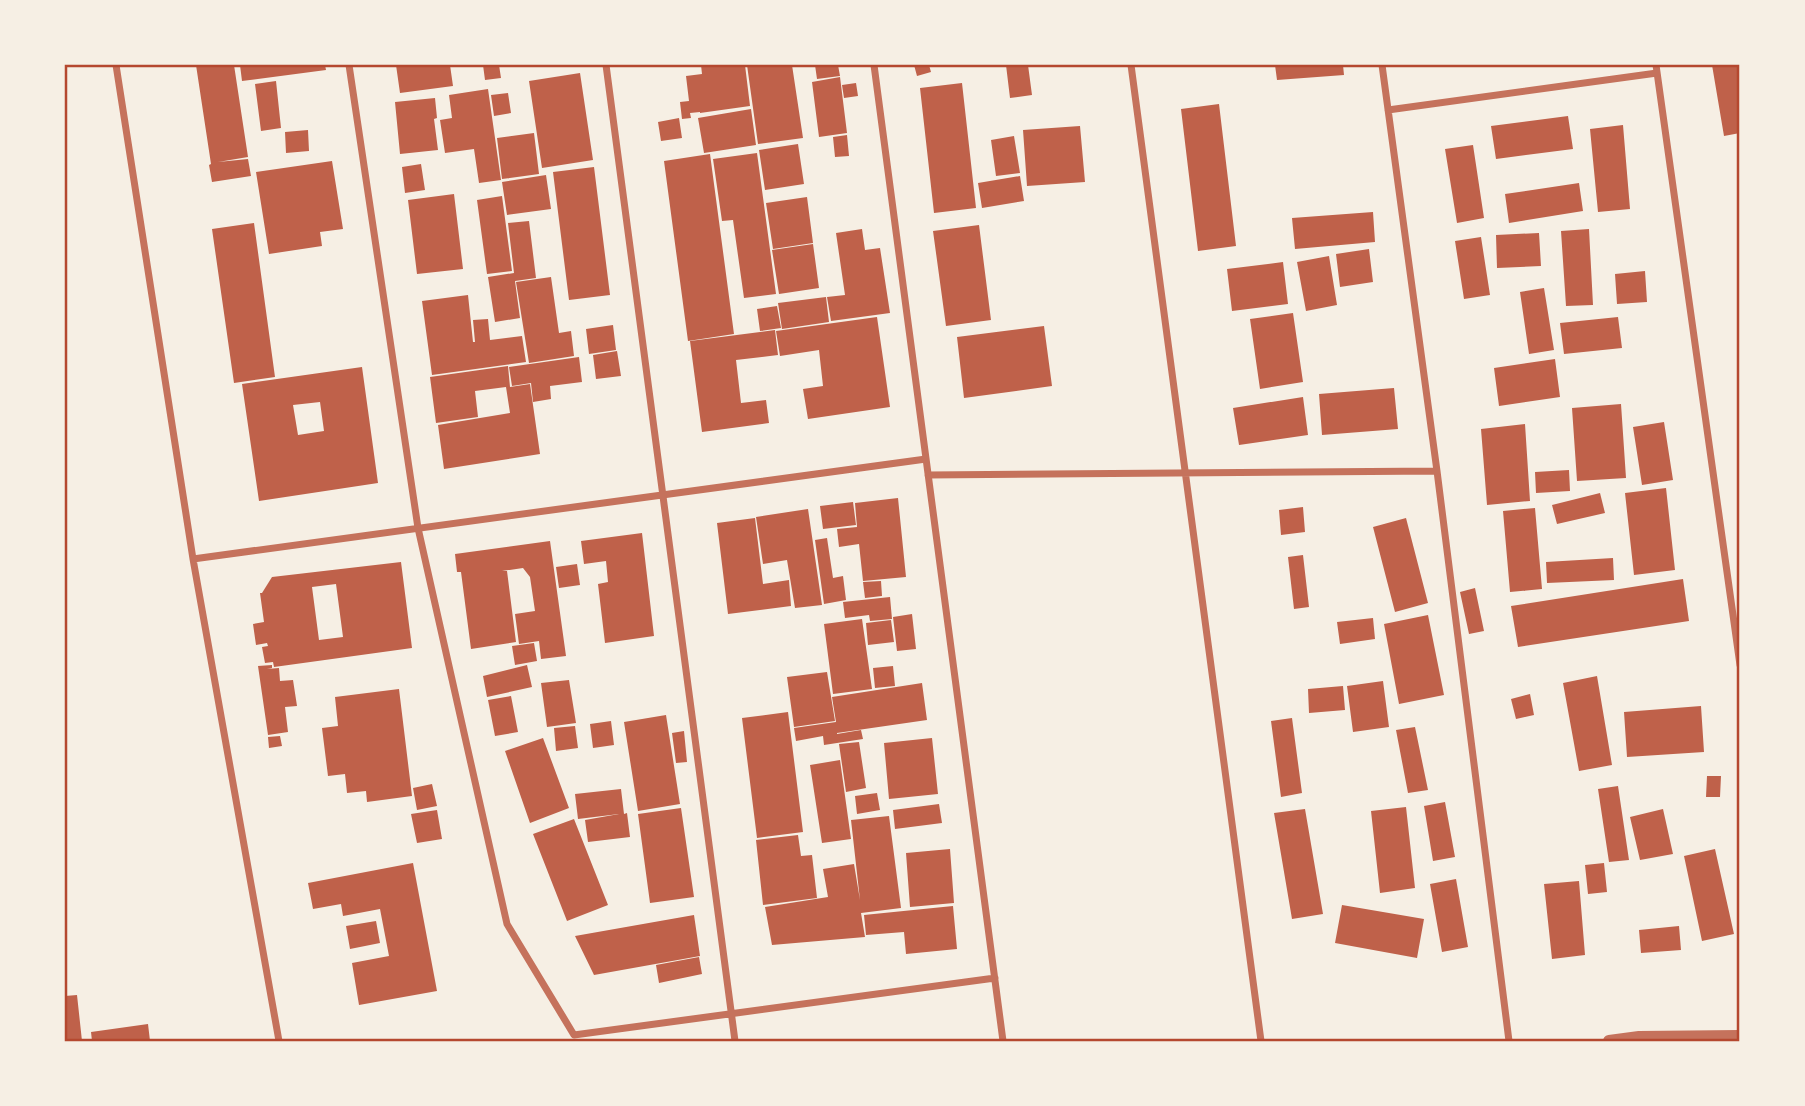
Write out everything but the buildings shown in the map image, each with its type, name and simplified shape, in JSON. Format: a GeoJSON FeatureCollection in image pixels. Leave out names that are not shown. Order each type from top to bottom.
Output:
{"type":"FeatureCollection","features":[{"type":"Feature","properties":{"kind":"street"},"geometry":{"type":"LineString","coordinates":[[116,65],[193,559],[279,1041]]}},
{"type":"Feature","properties":{"kind":"street"},"geometry":{"type":"LineString","coordinates":[[349,65],[418,528],[507,925],[574,1035],[995,978]]}},
{"type":"Feature","properties":{"kind":"street"},"geometry":{"type":"LineString","coordinates":[[606,65],[735,1041]]}},
{"type":"Feature","properties":{"kind":"street"},"geometry":{"type":"LineString","coordinates":[[874,65],[1003,1041]]}},
{"type":"Feature","properties":{"kind":"street"},"geometry":{"type":"LineString","coordinates":[[1131,65],[1261,1041]]}},
{"type":"Feature","properties":{"kind":"street"},"geometry":{"type":"LineString","coordinates":[[1382,65],[1437,471],[1509,1041]]}},
{"type":"Feature","properties":{"kind":"street"},"geometry":{"type":"LineString","coordinates":[[1388,110],[1657,69],[1740,665]]}},
{"type":"Feature","properties":{"kind":"street"},"geometry":{"type":"LineString","coordinates":[[193,559],[926,459]]}},
{"type":"Feature","properties":{"kind":"street"},"geometry":{"type":"LineString","coordinates":[[928,475],[1437,471]]}},
{"type":"Feature","properties":{"kind":"street"},"geometry":{"type":"LineString","coordinates":[[1615,1041],[1639,1037],[1740,1036]]}},
{"type":"Feature","properties":{"kind":"street"},"geometry":{"type":"LineString","coordinates":[[1639,1037],[1660,1041]]}}]}
